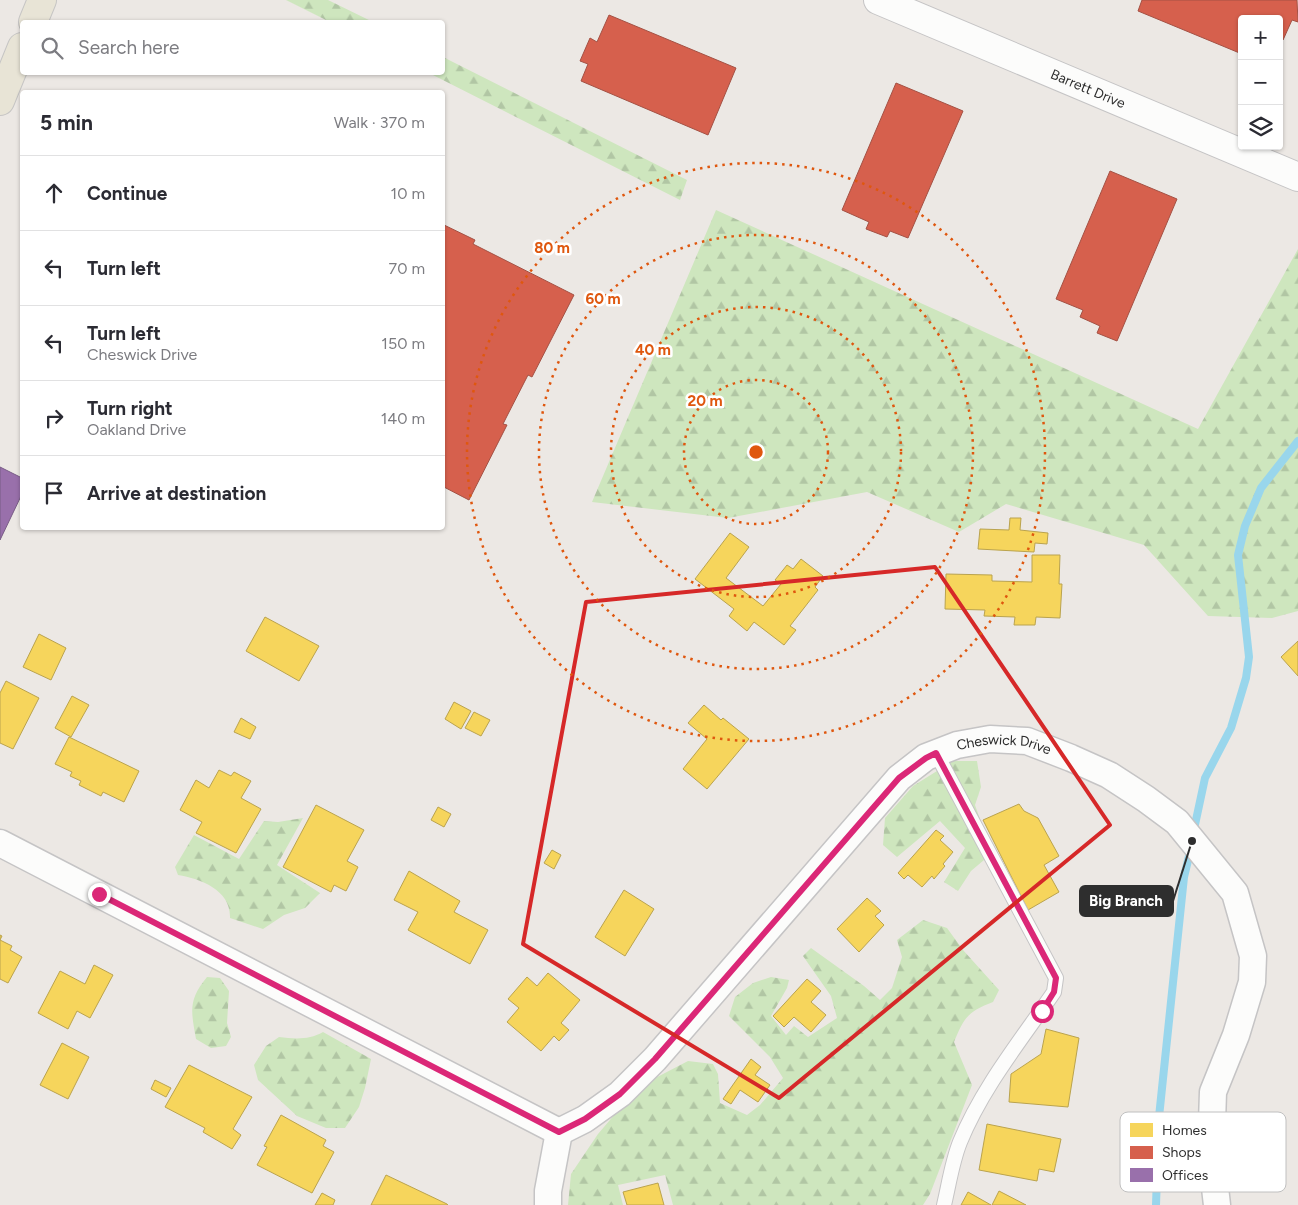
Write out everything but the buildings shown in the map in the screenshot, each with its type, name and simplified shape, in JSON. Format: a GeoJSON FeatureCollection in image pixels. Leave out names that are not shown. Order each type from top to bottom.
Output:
{"type":"FeatureCollection","features":[{"type":"Feature","properties":{"kind":"main road"},"geometry":{"type":"LineString","coordinates":[[34,20],[42,0]]}},
{"type":"Feature","properties":{"kind":"main road"},"geometry":{"type":"LineString","coordinates":[[0,101],[20,52]]}},
{"type":"Feature","properties":{"kind":"street","name":"Barrett Drive"},"geometry":{"type":"LineString","coordinates":[[878,0],[1298,177]]}},
{"type":"Feature","properties":{"kind":"street","name":"Cheswick Drive"},"geometry":{"type":"LineString","coordinates":[[559,1132],[585,1119],[627,1087],[694,1016],[899,778],[936,753],[957,745],[990,739],[1027,741],[1108,775],[1146,799],[1176,822],[1235,893],[1253,956],[1252,982],[1236,1035],[1213,1092],[1212,1112]]}},
{"type":"Feature","properties":{"kind":"street"},"geometry":{"type":"LineString","coordinates":[[0,843],[559,1132],[548,1191],[548,1205]]}},
{"type":"Feature","properties":{"kind":"street","name":"Cheswick Drive"},"geometry":{"type":"LineString","coordinates":[[1215,1192],[1217,1205]]}},
{"type":"Feature","properties":{"kind":"lane"},"geometry":{"type":"LineString","coordinates":[[936,753],[1056,978],[1054,992],[977,1105],[959,1143],[950,1173],[944,1205]]}},
{"type":"Feature","properties":{"kind":"highlighted area"},"geometry":{"type":"Polygon","coordinates":[[[935,567],[1110,825],[779,1098],[523,944],[586,602],[935,567]]]}},
{"type":"Feature","properties":{"kind":"green space"},"geometry":{"type":"Polygon","coordinates":[[[286,0],[328,0],[369,20],[326,20],[286,0]]]}},
{"type":"Feature","properties":{"kind":"green space"},"geometry":{"type":"Polygon","coordinates":[[[445,58],[687,180],[680,200],[433,75],[445,75],[445,58]]]}},
{"type":"Feature","properties":{"kind":"green space"},"geometry":{"type":"Polygon","coordinates":[[[716,210],[1198,429],[1298,249],[1298,611],[1272,618],[1208,616],[1144,545],[1006,504],[959,532],[867,492],[728,518],[592,502],[716,210]]]}},
{"type":"Feature","properties":{"kind":"green space"},"geometry":{"type":"Polygon","coordinates":[[[953,761],[977,761],[981,787],[975,805],[980,819],[984,860],[971,871],[958,891],[944,882],[965,848],[940,821],[897,857],[883,845],[885,818],[913,786],[953,761]]]}},
{"type":"Feature","properties":{"kind":"green space"},"geometry":{"type":"Polygon","coordinates":[[[303,818],[277,865],[320,893],[305,908],[284,915],[263,929],[230,918],[226,900],[220,893],[196,879],[178,875],[175,867],[194,835],[239,859],[264,821],[278,822],[303,818]]]}},
{"type":"Feature","properties":{"kind":"green space"},"geometry":{"type":"Polygon","coordinates":[[[923,920],[947,928],[963,950],[999,990],[993,1002],[977,1009],[964,1021],[954,1042],[972,1085],[930,1194],[923,1205],[673,1205],[665,1175],[618,1185],[623,1205],[568,1205],[571,1174],[598,1134],[638,1087],[688,1061],[713,1064],[718,1074],[720,1103],[747,1115],[760,1105],[783,1078],[770,1057],[729,1016],[735,997],[753,983],[771,977],[789,980],[787,988],[771,1016],[786,1035],[794,1026],[808,1037],[837,1018],[831,996],[803,956],[811,948],[864,986],[880,1000],[892,988],[902,957],[897,940],[923,920]]]}},
{"type":"Feature","properties":{"kind":"green space"},"geometry":{"type":"Polygon","coordinates":[[[207,977],[220,978],[229,991],[227,1023],[231,1037],[226,1046],[211,1048],[196,1039],[192,1006],[197,992],[207,977]]]}},
{"type":"Feature","properties":{"kind":"green space"},"geometry":{"type":"Polygon","coordinates":[[[323,1032],[371,1059],[359,1107],[345,1128],[326,1128],[297,1116],[258,1080],[254,1065],[266,1046],[279,1037],[302,1038],[323,1032]]]}},
{"type":"Feature","properties":{"kind":"waterway"},"geometry":{"type":"LineString","coordinates":[[1193,834],[1205,778],[1231,728],[1246,678],[1249,657],[1238,555],[1245,526],[1261,488],[1298,441]]}},
{"type":"Feature","properties":{"kind":"waterway"},"geometry":{"type":"LineString","coordinates":[[1160,1112],[1184,877],[1191,848]]}},
{"type":"Feature","properties":{"kind":"waterway"},"geometry":{"type":"LineString","coordinates":[[1156,1192],[1156,1205]]}},
{"type":"Feature","properties":{"kind":"place","name":"Big Branch"},"geometry":{"type":"Point","coordinates":[1192,841]}},
{"type":"Feature","properties":{"kind":"route"},"geometry":{"type":"LineString","coordinates":[[99,894],[559,1132],[585,1119],[620,1094],[655,1059],[899,778],[936,753],[1056,978],[1054,992],[1042,1011]]}}]}
